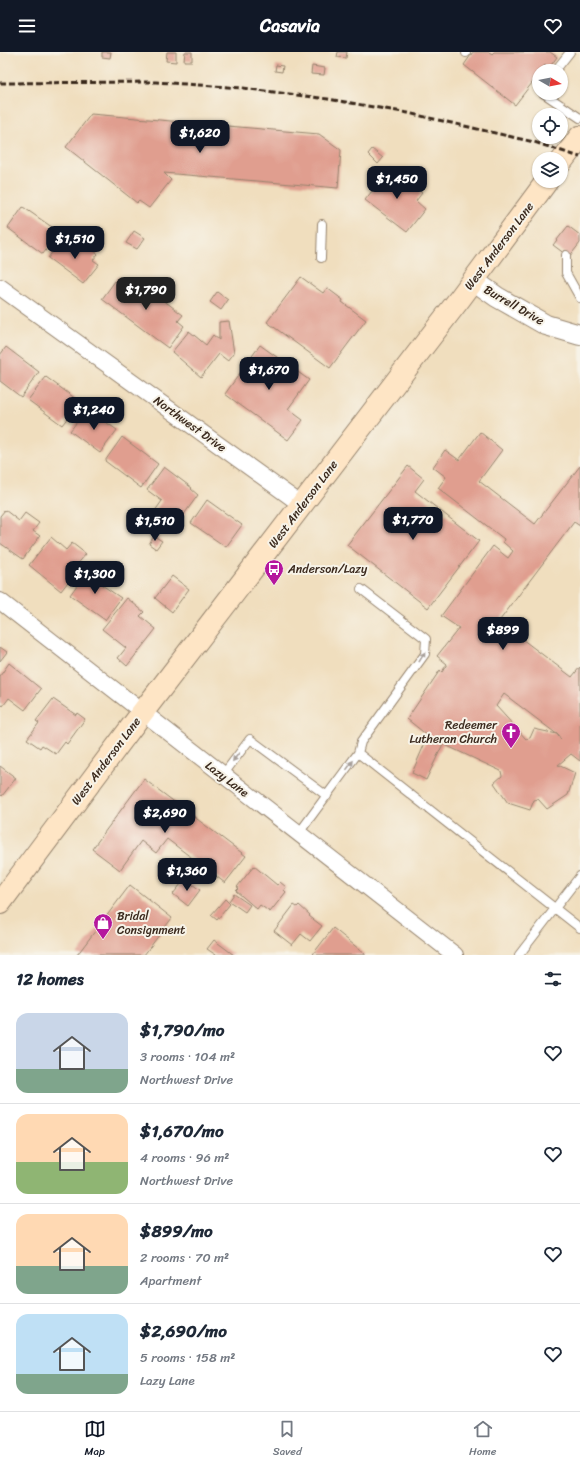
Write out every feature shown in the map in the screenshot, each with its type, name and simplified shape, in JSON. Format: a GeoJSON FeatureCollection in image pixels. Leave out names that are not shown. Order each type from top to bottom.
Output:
{"type":"FeatureCollection","features":[{"type":"Feature","properties":{"kind":"main road"},"geometry":{"type":"LineString","coordinates":[[568,153],[580,137]]}},
{"type":"Feature","properties":{"kind":"main road","name":"West Anderson Lane"},"geometry":{"type":"LineString","coordinates":[[0,903],[142,713],[302,505],[542,188]]}},
{"type":"Feature","properties":{"kind":"street","name":"Burrell Drive"},"geometry":{"type":"LineString","coordinates":[[473,280],[497,297],[546,325],[579,332]]}},
{"type":"Feature","properties":{"kind":"street","name":"Northwest Drive"},"geometry":{"type":"LineString","coordinates":[[0,287],[302,505]]}},
{"type":"Feature","properties":{"kind":"street","name":"Lazy Lane"},"geometry":{"type":"LineString","coordinates":[[0,601],[142,713],[455,955]]}},
{"type":"Feature","properties":{"kind":"lane"},"geometry":{"type":"LineString","coordinates":[[561,64],[570,52]]}},
{"type":"Feature","properties":{"kind":"lane"},"geometry":{"type":"LineString","coordinates":[[553,100],[580,118]]}},
{"type":"Feature","properties":{"kind":"lane"},"geometry":{"type":"LineString","coordinates":[[321,258],[322,224]]}},
{"type":"Feature","properties":{"kind":"lane"},"geometry":{"type":"LineString","coordinates":[[566,255],[566,273],[580,298]]}},
{"type":"Feature","properties":{"kind":"lane"},"geometry":{"type":"LineString","coordinates":[[299,833],[358,753],[361,742],[425,654],[426,639],[361,589]]}},
{"type":"Feature","properties":{"kind":"lane"},"geometry":{"type":"LineString","coordinates":[[223,775],[250,739],[327,796]]}},
{"type":"Feature","properties":{"kind":"lane"},"geometry":{"type":"LineString","coordinates":[[358,753],[580,928]]}},
{"type":"Feature","properties":{"kind":"lane"},"geometry":{"type":"LineString","coordinates":[[519,955],[580,876]]}},
{"type":"Feature","properties":{"kind":"building"},"geometry":{"type":"Polygon","coordinates":[[[102,52],[111,52],[110,58],[102,57],[102,52]]]}},
{"type":"Feature","properties":{"kind":"building"},"geometry":{"type":"Polygon","coordinates":[[[167,52],[176,52],[176,62],[166,61],[167,52]]]}},
{"type":"Feature","properties":{"kind":"building"},"geometry":{"type":"Polygon","coordinates":[[[185,52],[192,52],[192,61],[184,61],[185,52]]]}},
{"type":"Feature","properties":{"kind":"building"},"geometry":{"type":"Polygon","coordinates":[[[338,52],[347,52],[346,58],[337,57],[338,52]]]}},
{"type":"Feature","properties":{"kind":"building"},"geometry":{"type":"Polygon","coordinates":[[[473,52],[489,52],[492,54],[494,52],[550,52],[557,57],[552,64],[532,64],[532,83],[515,105],[464,65],[473,52]]]}},
{"type":"Feature","properties":{"kind":"building"},"geometry":{"type":"Polygon","coordinates":[[[276,65],[283,66],[282,72],[275,71],[276,65]]]}},
{"type":"Feature","properties":{"kind":"building"},"geometry":{"type":"Polygon","coordinates":[[[312,66],[325,68],[324,75],[311,74],[312,66]]]}},
{"type":"Feature","properties":{"kind":"building"},"geometry":{"type":"Polygon","coordinates":[[[91,114],[319,134],[341,150],[338,188],[164,173],[171,180],[149,208],[139,201],[137,203],[66,147],[91,114]]]}},
{"type":"Feature","properties":{"kind":"building"},"geometry":{"type":"Polygon","coordinates":[[[372,149],[383,158],[378,164],[368,154],[372,149]]]}},
{"type":"Feature","properties":{"kind":"building"},"geometry":{"type":"Polygon","coordinates":[[[390,168],[422,193],[416,201],[425,209],[407,232],[365,200],[390,168]]]}},
{"type":"Feature","properties":{"kind":"building"},"geometry":{"type":"Polygon","coordinates":[[[23,207],[59,232],[43,254],[8,228],[23,207]]]}},
{"type":"Feature","properties":{"kind":"building"},"geometry":{"type":"Polygon","coordinates":[[[568,226],[580,235],[580,243],[569,257],[553,245],[568,226]]]}},
{"type":"Feature","properties":{"kind":"building"},"geometry":{"type":"Polygon","coordinates":[[[134,231],[145,238],[137,249],[126,243],[134,231]]]}},
{"type":"Feature","properties":{"kind":"building"},"geometry":{"type":"Polygon","coordinates":[[[63,238],[81,251],[86,245],[98,254],[93,260],[99,264],[83,284],[48,258],[63,238]]]}},
{"type":"Feature","properties":{"kind":"building"},"geometry":{"type":"Polygon","coordinates":[[[118,277],[137,291],[142,284],[183,315],[178,321],[184,326],[168,348],[102,299],[118,277]]]}},
{"type":"Feature","properties":{"kind":"building"},"geometry":{"type":"Polygon","coordinates":[[[301,277],[323,293],[327,288],[343,300],[342,302],[366,320],[330,368],[267,322],[301,277]]]}},
{"type":"Feature","properties":{"kind":"building"},"geometry":{"type":"Polygon","coordinates":[[[217,292],[228,300],[221,310],[210,302],[217,292]]]}},
{"type":"Feature","properties":{"kind":"building"},"geometry":{"type":"Polygon","coordinates":[[[229,321],[234,353],[228,361],[219,354],[201,377],[172,352],[189,331],[206,345],[213,335],[219,340],[219,322],[229,321]]]}},
{"type":"Feature","properties":{"kind":"building"},"geometry":{"type":"Polygon","coordinates":[[[260,345],[309,380],[288,409],[303,420],[288,440],[225,394],[260,345]]]}},
{"type":"Feature","properties":{"kind":"building"},"geometry":{"type":"Polygon","coordinates":[[[6,347],[39,372],[21,397],[0,381],[0,355],[6,347]]]}},
{"type":"Feature","properties":{"kind":"building"},"geometry":{"type":"Polygon","coordinates":[[[46,377],[80,402],[62,425],[28,400],[46,377]]]}},
{"type":"Feature","properties":{"kind":"building"},"geometry":{"type":"Polygon","coordinates":[[[87,409],[117,430],[100,453],[70,431],[87,409]]]}},
{"type":"Feature","properties":{"kind":"building"},"geometry":{"type":"Polygon","coordinates":[[[480,432],[502,450],[479,481],[535,524],[580,466],[580,526],[574,522],[497,624],[513,635],[514,633],[572,677],[580,667],[580,761],[571,754],[558,765],[575,773],[568,795],[547,809],[538,799],[534,800],[530,810],[508,803],[494,783],[502,776],[501,771],[443,744],[426,780],[412,773],[428,736],[407,719],[440,670],[442,672],[447,664],[437,656],[459,628],[441,616],[493,546],[508,558],[513,551],[503,542],[504,539],[438,488],[446,477],[433,467],[445,450],[459,460],[480,432]],[[504,694],[496,706],[526,739],[530,738],[534,729],[557,734],[504,694]]]}},
{"type":"Feature","properties":{"kind":"building"},"geometry":{"type":"Polygon","coordinates":[[[122,437],[158,464],[141,488],[105,461],[122,437]]]}},
{"type":"Feature","properties":{"kind":"building"},"geometry":{"type":"Polygon","coordinates":[[[408,466],[424,479],[415,491],[479,541],[428,608],[347,545],[408,466]]]}},
{"type":"Feature","properties":{"kind":"building"},"geometry":{"type":"Polygon","coordinates":[[[164,467],[192,488],[191,489],[198,495],[182,517],[177,513],[167,526],[152,515],[162,501],[147,490],[164,467]]]}},
{"type":"Feature","properties":{"kind":"building"},"geometry":{"type":"Polygon","coordinates":[[[207,500],[242,525],[226,547],[191,523],[207,500]]]}},
{"type":"Feature","properties":{"kind":"building"},"geometry":{"type":"Polygon","coordinates":[[[5,510],[19,521],[25,513],[39,523],[33,531],[40,536],[23,559],[0,543],[0,516],[5,510]]]}},
{"type":"Feature","properties":{"kind":"building"},"geometry":{"type":"Polygon","coordinates":[[[154,536],[162,541],[156,549],[149,544],[154,536]]]}},
{"type":"Feature","properties":{"kind":"building"},"geometry":{"type":"Polygon","coordinates":[[[51,537],[66,550],[72,543],[86,554],[75,567],[78,569],[61,591],[29,565],[51,537]]]}},
{"type":"Feature","properties":{"kind":"building"},"geometry":{"type":"Polygon","coordinates":[[[88,570],[102,579],[99,583],[121,598],[105,620],[70,595],[88,570]]]}},
{"type":"Feature","properties":{"kind":"building"},"geometry":{"type":"Polygon","coordinates":[[[172,576],[189,589],[172,612],[155,598],[172,576]]]}},
{"type":"Feature","properties":{"kind":"building"},"geometry":{"type":"Polygon","coordinates":[[[127,598],[144,612],[140,616],[156,629],[127,666],[118,658],[126,648],[102,629],[127,598]]]}},
{"type":"Feature","properties":{"kind":"building"},"geometry":{"type":"Polygon","coordinates":[[[0,647],[7,652],[0,661],[0,647]]]}},
{"type":"Feature","properties":{"kind":"building"},"geometry":{"type":"Polygon","coordinates":[[[9,663],[41,689],[25,710],[9,698],[3,706],[0,703],[0,676],[9,663]]]}},
{"type":"Feature","properties":{"kind":"building"},"geometry":{"type":"Polygon","coordinates":[[[53,699],[76,715],[77,713],[85,719],[67,744],[65,742],[56,754],[42,745],[40,748],[27,739],[39,723],[36,721],[53,699]]]}},
{"type":"Feature","properties":{"kind":"building"},"geometry":{"type":"Polygon","coordinates":[[[0,766],[16,778],[2,796],[0,794],[0,766]]]}},
{"type":"Feature","properties":{"kind":"building"},"geometry":{"type":"Polygon","coordinates":[[[144,779],[246,856],[225,883],[167,839],[156,853],[141,841],[120,870],[92,849],[144,779]]]}},
{"type":"Feature","properties":{"kind":"building"},"geometry":{"type":"Polygon","coordinates":[[[254,866],[277,885],[280,882],[286,887],[284,890],[286,892],[270,912],[260,905],[257,909],[236,891],[239,888],[237,887],[254,866]]]}},
{"type":"Feature","properties":{"kind":"building"},"geometry":{"type":"Polygon","coordinates":[[[185,879],[200,890],[188,906],[173,894],[185,879]]]}},
{"type":"Feature","properties":{"kind":"building"},"geometry":{"type":"Polygon","coordinates":[[[130,885],[172,918],[144,955],[77,955],[130,885]]]}},
{"type":"Feature","properties":{"kind":"building"},"geometry":{"type":"Polygon","coordinates":[[[234,894],[250,905],[245,912],[229,901],[234,894]]]}},
{"type":"Feature","properties":{"kind":"building"},"geometry":{"type":"Polygon","coordinates":[[[225,899],[230,904],[217,920],[211,915],[225,899]]]}},
{"type":"Feature","properties":{"kind":"building"},"geometry":{"type":"Polygon","coordinates":[[[294,905],[297,907],[299,905],[310,915],[309,916],[322,926],[310,941],[301,934],[292,945],[274,931],[294,905]]]}},
{"type":"Feature","properties":{"kind":"building"},"geometry":{"type":"Polygon","coordinates":[[[333,928],[365,954],[365,955],[313,954],[333,928]]]}},
{"type":"Feature","properties":{"kind":"building"},"geometry":{"type":"Polygon","coordinates":[[[214,940],[234,955],[216,955],[207,949],[214,940]]]}},
{"type":"Feature","properties":{"kind":"railway"},"geometry":{"type":"LineString","coordinates":[[0,83],[156,82],[242,88],[328,99],[408,113],[534,142],[580,157]]}},
{"type":"Feature","properties":{"kind":"place","name":"Anderson/Lazy"},"geometry":{"type":"Point","coordinates":[274,586]}},
{"type":"Feature","properties":{"kind":"place","name":"Redeemer Lutheran Church"},"geometry":{"type":"Point","coordinates":[511,749]}},
{"type":"Feature","properties":{"kind":"place","name":"Bridal Consignment"},"geometry":{"type":"Point","coordinates":[103,940]}}]}
